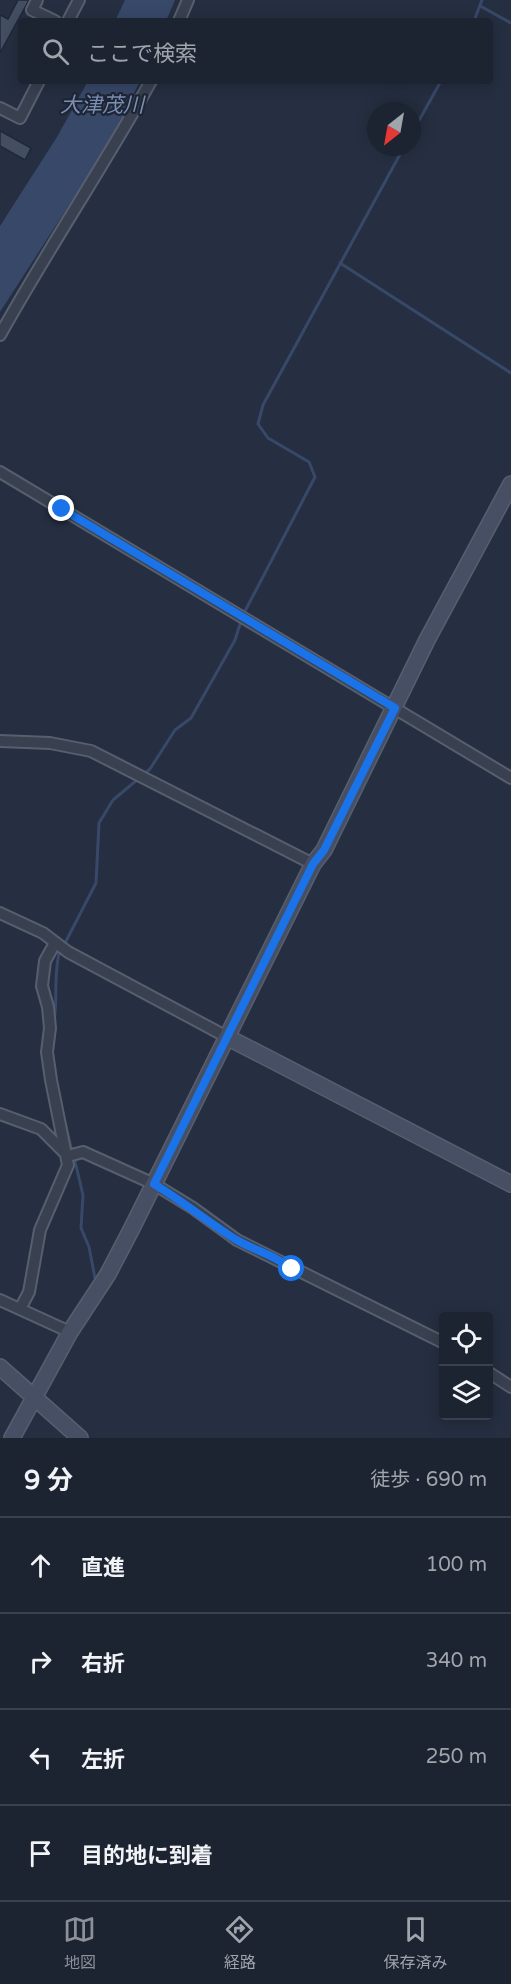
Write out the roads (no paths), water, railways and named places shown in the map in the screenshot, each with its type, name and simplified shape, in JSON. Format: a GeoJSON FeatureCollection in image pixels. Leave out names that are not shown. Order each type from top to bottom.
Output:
{"type":"FeatureCollection","features":[{"type":"Feature","properties":{"kind":"street"},"geometry":{"type":"LineString","coordinates":[[37,0],[32,10],[49,18]]}},
{"type":"Feature","properties":{"kind":"street"},"geometry":{"type":"LineString","coordinates":[[70,18],[79,0]]}},
{"type":"Feature","properties":{"kind":"street"},"geometry":{"type":"LineString","coordinates":[[180,18],[188,0]]}},
{"type":"Feature","properties":{"kind":"street"},"geometry":{"type":"LineString","coordinates":[[0,108],[20,118],[37,84]]}},
{"type":"Feature","properties":{"kind":"street"},"geometry":{"type":"LineString","coordinates":[[0,335],[32,278],[110,155],[149,84]]}},
{"type":"Feature","properties":{"kind":"street"},"geometry":{"type":"LineString","coordinates":[[0,472],[511,778]]}},
{"type":"Feature","properties":{"kind":"street"},"geometry":{"type":"LineString","coordinates":[[12,1438],[70,1332],[108,1274],[313,864],[324,850],[427,640],[511,484]]}},
{"type":"Feature","properties":{"kind":"street"},"geometry":{"type":"LineString","coordinates":[[0,741],[50,743],[91,751],[313,864]]}},
{"type":"Feature","properties":{"kind":"street"},"geometry":{"type":"LineString","coordinates":[[0,913],[43,933],[68,952],[227,1037],[511,1184]]}},
{"type":"Feature","properties":{"kind":"street"},"geometry":{"type":"LineString","coordinates":[[20,1309],[29,1292],[40,1230],[68,1165],[51,1080],[47,1052],[49,1018],[42,986],[45,961],[55,943]]}},
{"type":"Feature","properties":{"kind":"street"},"geometry":{"type":"LineString","coordinates":[[0,1114],[41,1129],[68,1156]]}},
{"type":"Feature","properties":{"kind":"street"},"geometry":{"type":"LineString","coordinates":[[68,1156],[83,1152],[154,1184],[193,1208],[237,1240],[439,1341]]}},
{"type":"Feature","properties":{"kind":"street"},"geometry":{"type":"LineString","coordinates":[[0,1300],[70,1332]]}},
{"type":"Feature","properties":{"kind":"street"},"geometry":{"type":"LineString","coordinates":[[0,1367],[33,1400],[80,1438]]}},
{"type":"Feature","properties":{"kind":"street"},"geometry":{"type":"LineString","coordinates":[[493,1375],[511,1387]]}},
{"type":"Feature","properties":{"kind":"water"},"geometry":{"type":"Polygon","coordinates":[[[125,0],[175,0],[167,18],[116,18],[125,0]]]}},
{"type":"Feature","properties":{"kind":"water","name":"大津茂川"},"geometry":{"type":"Polygon","coordinates":[[[86,84],[138,84],[109,143],[0,312],[0,226],[57,137],[86,84]]]}},
{"type":"Feature","properties":{"kind":"waterway"},"geometry":{"type":"LineString","coordinates":[[475,18],[482,0]]}},
{"type":"Feature","properties":{"kind":"waterway"},"geometry":{"type":"LineString","coordinates":[[482,7],[511,23]]}},
{"type":"Feature","properties":{"kind":"waterway"},"geometry":{"type":"LineString","coordinates":[[421,117],[439,84]]}},
{"type":"Feature","properties":{"kind":"waterway"},"geometry":{"type":"LineString","coordinates":[[243,615],[315,477],[309,462],[268,438],[258,424],[263,405],[399,156]]}},
{"type":"Feature","properties":{"kind":"waterway"},"geometry":{"type":"LineString","coordinates":[[340,263],[511,373]]}},
{"type":"Feature","properties":{"kind":"waterway"},"geometry":{"type":"LineString","coordinates":[[64,945],[96,883],[99,823],[113,800],[150,769],[175,730],[191,718],[235,640],[241,621]]}},
{"type":"Feature","properties":{"kind":"waterway"},"geometry":{"type":"LineString","coordinates":[[54,1021],[60,950]]}},
{"type":"Feature","properties":{"kind":"waterway"},"geometry":{"type":"LineString","coordinates":[[62,1111],[72,1151]]}},
{"type":"Feature","properties":{"kind":"waterway"},"geometry":{"type":"LineString","coordinates":[[74,1157],[83,1195],[81,1228],[89,1247],[95,1278]]}}]}
